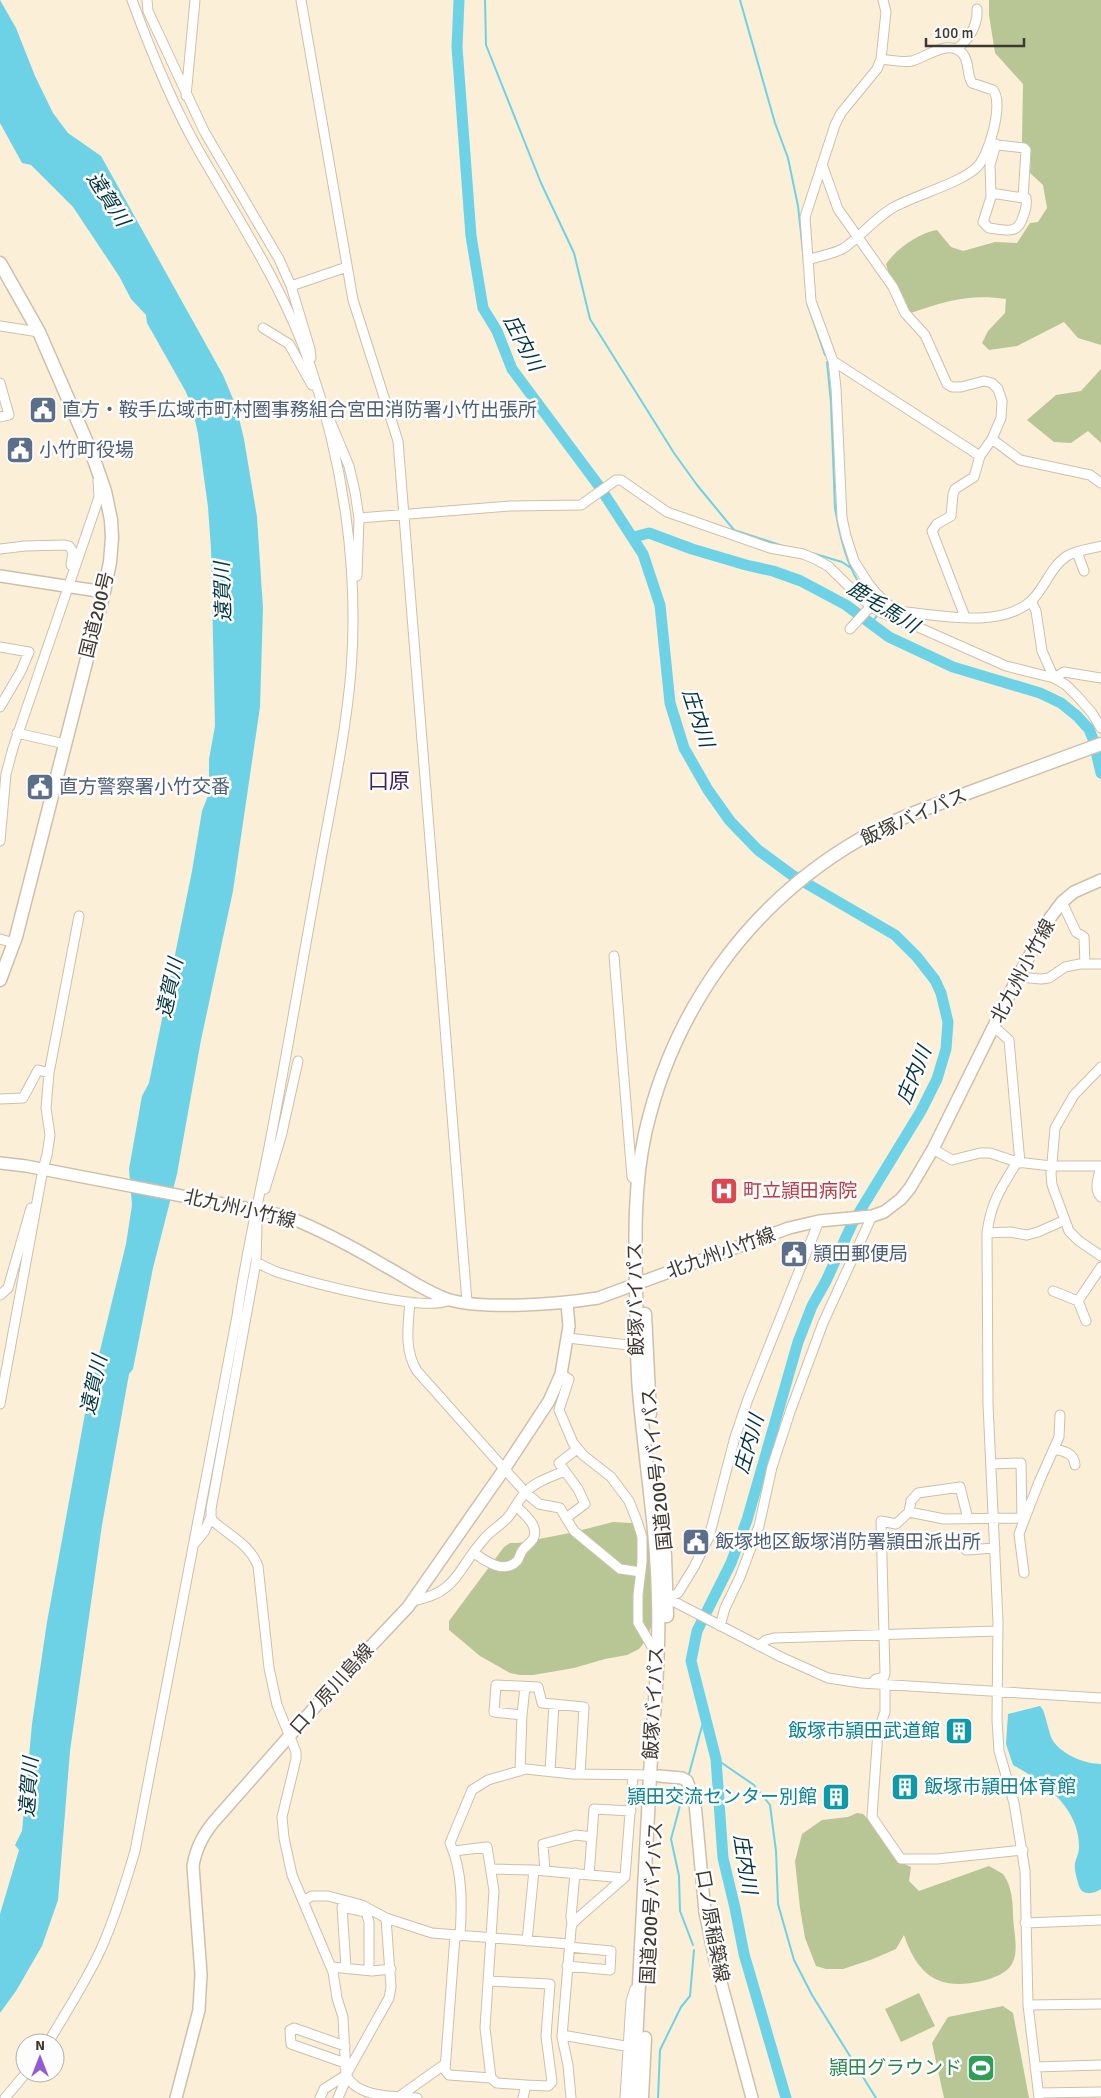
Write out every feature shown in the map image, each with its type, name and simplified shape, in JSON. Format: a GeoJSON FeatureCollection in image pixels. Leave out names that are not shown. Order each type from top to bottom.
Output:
{"type":"FeatureCollection","features":[{"type":"Feature","properties":{"kind":"highway","name":"国道200号"},"geometry":{"type":"LineString","coordinates":[[0,263],[40,332],[98,470],[108,505],[112,538],[110,562],[104,592],[14,943],[0,980]]}},
{"type":"Feature","properties":{"kind":"highway"},"geometry":{"type":"LineString","coordinates":[[1080,756],[1101,744]]}},
{"type":"Feature","properties":{"kind":"highway","name":"国道200号バイパス"},"geometry":{"type":"LineString","coordinates":[[642,2098],[654,1775],[665,1556],[650,1420],[640,1284],[642,1232],[651,1142],[673,1065],[691,1025],[733,958],[790,894],[822,868],[904,825],[1080,756],[1101,752]]}},
{"type":"Feature","properties":{"kind":"highway","name":"飯塚バイパス"},"geometry":{"type":"LineString","coordinates":[[633,2098],[631,2047],[639,1978],[654,1775],[657,1655],[663,1599],[639,1392],[637,1346],[640,1284],[635,1232],[638,1182],[644,1137],[655,1097],[666,1062],[688,1015],[708,982],[735,944],[790,894]]}},
{"type":"Feature","properties":{"kind":"main road"},"geometry":{"type":"LineString","coordinates":[[0,576],[104,592]]}},
{"type":"Feature","properties":{"kind":"main road","name":"北九州小竹線"},"geometry":{"type":"LineString","coordinates":[[0,1163],[255,1207],[286,1216],[321,1230],[417,1284],[450,1300],[506,1304],[567,1303],[598,1298],[790,1228],[822,1221],[872,1216],[884,1212],[901,1199],[910,1188],[933,1149],[993,1026],[1050,918],[1062,902],[1086,886],[1101,880]]}},
{"type":"Feature","properties":{"kind":"main road","name":"口ノ原川島線"},"geometry":{"type":"LineString","coordinates":[[176,2098],[199,2010],[201,1974],[194,1866],[197,1848],[213,1822],[412,1601],[505,1468],[549,1401],[562,1374],[568,1338],[567,1303]]}},
{"type":"Feature","properties":{"kind":"main road","name":"口ノ原稲築線"},"geometry":{"type":"LineString","coordinates":[[654,1775],[682,1778],[686,1781],[695,1803],[705,1912],[715,1960],[752,2098]]}},
{"type":"Feature","properties":{"kind":"street"},"geometry":{"type":"LineString","coordinates":[[54,2033],[97,1958],[121,1901],[135,1851],[237,1316],[246,1253],[345,726],[351,668],[352,599],[344,508],[336,461],[310,366],[271,273],[198,148],[183,118],[132,0]]}},
{"type":"Feature","properties":{"kind":"street"},"geometry":{"type":"LineString","coordinates":[[147,0],[148,11],[186,96],[223,166],[279,259],[291,286],[310,349],[310,366]]}},
{"type":"Feature","properties":{"kind":"street"},"geometry":{"type":"LineString","coordinates":[[186,96],[195,0]]}},
{"type":"Feature","properties":{"kind":"street"},"geometry":{"type":"LineString","coordinates":[[301,0],[353,300],[398,441],[467,1302]]}},
{"type":"Feature","properties":{"kind":"street"},"geometry":{"type":"LineString","coordinates":[[883,0],[886,12],[881,59],[870,78],[841,113],[834,125],[806,212],[808,260],[812,306],[833,362],[842,518],[846,536],[854,561],[868,584],[896,611],[920,628]]}},
{"type":"Feature","properties":{"kind":"street"},"geometry":{"type":"LineString","coordinates":[[881,59],[905,62],[939,49],[957,49],[968,40],[977,20],[977,10]]}},
{"type":"Feature","properties":{"kind":"street"},"geometry":{"type":"LineString","coordinates":[[957,49],[968,62],[968,73],[972,83],[993,90],[997,97],[990,165],[991,193],[983,222],[989,228],[1016,230],[1022,221],[1027,202],[1026,198],[991,193]]}},
{"type":"Feature","properties":{"kind":"street"},"geometry":{"type":"LineString","coordinates":[[993,144],[1024,148],[1026,150],[1023,198]]}},
{"type":"Feature","properties":{"kind":"street"},"geometry":{"type":"LineString","coordinates":[[808,260],[839,250],[896,206],[963,177],[976,169],[993,144]]}},
{"type":"Feature","properties":{"kind":"street"},"geometry":{"type":"LineString","coordinates":[[822,164],[838,209],[894,287],[906,313],[925,335],[948,384],[952,387],[961,387],[984,381],[992,383],[998,389],[1002,400],[1003,412],[992,439],[980,456],[974,476],[955,489],[951,516],[937,524],[932,531],[965,617]]}},
{"type":"Feature","properties":{"kind":"street"},"geometry":{"type":"LineString","coordinates":[[291,286],[347,267]]}},
{"type":"Feature","properties":{"kind":"street"},"geometry":{"type":"LineString","coordinates":[[0,326],[40,332]]}},
{"type":"Feature","properties":{"kind":"street"},"geometry":{"type":"LineString","coordinates":[[263,328],[289,344],[320,398],[349,466],[359,518],[357,575],[352,599]]}},
{"type":"Feature","properties":{"kind":"street"},"geometry":{"type":"LineString","coordinates":[[833,362],[980,456]]}},
{"type":"Feature","properties":{"kind":"street"},"geometry":{"type":"LineString","coordinates":[[0,384],[4,416]]}},
{"type":"Feature","properties":{"kind":"street"},"geometry":{"type":"LineString","coordinates":[[992,439],[1020,460],[1090,475],[1101,483]]}},
{"type":"Feature","properties":{"kind":"street"},"geometry":{"type":"LineString","coordinates":[[0,841],[6,774],[17,733],[99,497],[98,470]]}},
{"type":"Feature","properties":{"kind":"street"},"geometry":{"type":"LineString","coordinates":[[359,518],[511,506],[581,505],[616,480],[621,480],[667,512],[761,545],[815,559],[828,566],[870,607],[893,619],[920,628],[1006,666],[1054,678],[1066,685],[1080,699],[1092,713],[1101,728]]}},
{"type":"Feature","properties":{"kind":"street"},"geometry":{"type":"LineString","coordinates":[[0,549],[25,546],[69,546],[73,552],[67,586]]}},
{"type":"Feature","properties":{"kind":"street"},"geometry":{"type":"LineString","coordinates":[[896,611],[982,618],[1019,609],[1031,601],[1057,565],[1068,556],[1101,546]]}},
{"type":"Feature","properties":{"kind":"street"},"geometry":{"type":"LineString","coordinates":[[1077,552],[1084,571]]}},
{"type":"Feature","properties":{"kind":"street"},"geometry":{"type":"LineString","coordinates":[[1031,601],[1036,610],[1042,651],[1054,678]]}},
{"type":"Feature","properties":{"kind":"street"},"geometry":{"type":"LineString","coordinates":[[850,629],[870,607]]}},
{"type":"Feature","properties":{"kind":"street"},"geometry":{"type":"LineString","coordinates":[[0,647],[29,652],[21,671],[4,692],[0,707]]}},
{"type":"Feature","properties":{"kind":"street"},"geometry":{"type":"LineString","coordinates":[[1054,678],[1064,672],[1101,678]]}},
{"type":"Feature","properties":{"kind":"street"},"geometry":{"type":"LineString","coordinates":[[1080,699],[1088,700],[1101,716]]}},
{"type":"Feature","properties":{"kind":"street"},"geometry":{"type":"LineString","coordinates":[[17,733],[65,744]]}},
{"type":"Feature","properties":{"kind":"street"},"geometry":{"type":"LineString","coordinates":[[1062,902],[1076,932],[1084,937],[1085,964]]}},
{"type":"Feature","properties":{"kind":"street"},"geometry":{"type":"LineString","coordinates":[[0,1295],[8,1288],[48,1155],[50,1135],[46,1108],[49,1073],[79,916]]}},
{"type":"Feature","properties":{"kind":"street"},"geometry":{"type":"LineString","coordinates":[[0,939],[14,943]]}},
{"type":"Feature","properties":{"kind":"street"},"geometry":{"type":"LineString","coordinates":[[614,956],[632,1177],[638,1182]]}},
{"type":"Feature","properties":{"kind":"street"},"geometry":{"type":"LineString","coordinates":[[1018,977],[1029,979],[1049,978],[1065,967],[1101,964]]}},
{"type":"Feature","properties":{"kind":"street"},"geometry":{"type":"LineString","coordinates":[[993,1026],[1010,1040],[1019,1162],[998,1193],[990,1212],[986,1233],[988,1404],[998,1631],[997,1720],[999,1751],[1014,1803],[1025,1871],[1028,2006],[1039,2096],[1101,2092]]}},
{"type":"Feature","properties":{"kind":"street"},"geometry":{"type":"LineString","coordinates":[[193,1546],[204,1532],[210,1517],[256,1262],[255,1207],[269,1179],[281,1137],[298,1061]]}},
{"type":"Feature","properties":{"kind":"street"},"geometry":{"type":"LineString","coordinates":[[1101,1066],[1077,1091],[1060,1118],[1055,1128],[1054,1152],[1051,1166],[1052,1185],[1069,1231],[1079,1241],[1101,1256]]}},
{"type":"Feature","properties":{"kind":"street"},"geometry":{"type":"LineString","coordinates":[[0,1099],[23,1098],[26,1096],[38,1070],[49,1073]]}},
{"type":"Feature","properties":{"kind":"street"},"geometry":{"type":"LineString","coordinates":[[933,1149],[952,1160],[980,1152],[990,1153],[1019,1162],[1051,1166],[1101,1166],[1096,1188],[1101,1197]]}},
{"type":"Feature","properties":{"kind":"street"},"geometry":{"type":"LineString","coordinates":[[0,1404],[44,1171]]}},
{"type":"Feature","properties":{"kind":"street"},"geometry":{"type":"LineString","coordinates":[[719,1625],[759,1526],[772,1467],[796,1393],[823,1323],[872,1216]]}},
{"type":"Feature","properties":{"kind":"street"},"geometry":{"type":"LineString","coordinates":[[986,1233],[1010,1232],[1027,1235],[1065,1220]]}},
{"type":"Feature","properties":{"kind":"street"},"geometry":{"type":"LineString","coordinates":[[663,1599],[678,1593],[694,1567],[708,1537],[735,1436],[748,1399],[822,1221]]}},
{"type":"Feature","properties":{"kind":"street"},"geometry":{"type":"LineString","coordinates":[[256,1262],[275,1271],[357,1292],[410,1302],[444,1303],[450,1300]]}},
{"type":"Feature","properties":{"kind":"street"},"geometry":{"type":"LineString","coordinates":[[1078,1301],[1101,1267]]}},
{"type":"Feature","properties":{"kind":"street"},"geometry":{"type":"LineString","coordinates":[[1053,1291],[1078,1301],[1086,1321]]}},
{"type":"Feature","properties":{"kind":"street"},"geometry":{"type":"LineString","coordinates":[[410,1302],[408,1350],[414,1367],[525,1492],[539,1504],[560,1508],[574,1531],[620,1569],[641,1572]]}},
{"type":"Feature","properties":{"kind":"street"},"geometry":{"type":"LineString","coordinates":[[568,1338],[637,1346]]}},
{"type":"Feature","properties":{"kind":"street"},"geometry":{"type":"LineString","coordinates":[[562,1374],[568,1379],[559,1410],[566,1430],[583,1455],[610,1477],[629,1501],[642,1537],[638,1623],[657,1655]]}},
{"type":"Feature","properties":{"kind":"street"},"geometry":{"type":"LineString","coordinates":[[1024,1573],[1019,1534],[1059,1436],[1060,1415]]}},
{"type":"Feature","properties":{"kind":"street"},"geometry":{"type":"LineString","coordinates":[[566,1518],[585,1504],[578,1489],[559,1463],[578,1448]]}},
{"type":"Feature","properties":{"kind":"street"},"geometry":{"type":"LineString","coordinates":[[1054,1450],[1072,1455],[1075,1465]]}},
{"type":"Feature","properties":{"kind":"street"},"geometry":{"type":"LineString","coordinates":[[991,1464],[1022,1464],[1024,1518]]}},
{"type":"Feature","properties":{"kind":"street"},"geometry":{"type":"LineString","coordinates":[[412,1601],[425,1599],[444,1591],[484,1539],[499,1528],[525,1492],[534,1485],[564,1471]]}},
{"type":"Feature","properties":{"kind":"street"},"geometry":{"type":"LineString","coordinates":[[872,1684],[876,1679],[884,1677],[885,1673],[881,1521],[896,1524],[909,1512],[911,1501],[918,1494],[960,1487],[968,1519]]}},
{"type":"Feature","properties":{"kind":"street"},"geometry":{"type":"LineString","coordinates":[[474,1553],[493,1565],[505,1566],[518,1561],[520,1553],[534,1538],[535,1533],[532,1523],[516,1506]]}},
{"type":"Feature","properties":{"kind":"street"},"geometry":{"type":"LineString","coordinates":[[909,1512],[944,1519],[1024,1518]]}},
{"type":"Feature","properties":{"kind":"street"},"geometry":{"type":"LineString","coordinates":[[210,1517],[217,1525],[248,1548],[254,1555],[258,1566],[269,1668],[277,1705],[290,1736],[296,1759],[282,1818],[284,1838],[292,1875],[332,1967],[337,1998],[343,2017],[346,2076],[353,2086],[370,2096],[417,2098]]}},
{"type":"Feature","properties":{"kind":"street"},"geometry":{"type":"LineString","coordinates":[[919,1545],[962,1544],[966,1550],[995,1548]]}},
{"type":"Feature","properties":{"kind":"street"},"geometry":{"type":"LineString","coordinates":[[663,1599],[828,1678],[872,1684],[1101,1698]]}},
{"type":"Feature","properties":{"kind":"street"},"geometry":{"type":"LineString","coordinates":[[759,1646],[766,1640],[774,1638],[998,1631]]}},
{"type":"Feature","properties":{"kind":"street"},"geometry":{"type":"LineString","coordinates":[[885,1684],[884,1712],[878,1731],[872,1817],[901,1858],[937,1859],[1022,1850]]}},
{"type":"Feature","properties":{"kind":"street"},"geometry":{"type":"LineString","coordinates":[[522,1715],[494,1712],[496,1685],[538,1687],[542,1703],[584,1707],[580,1774]]}},
{"type":"Feature","properties":{"kind":"street"},"geometry":{"type":"LineString","coordinates":[[520,1771],[525,1687]]}},
{"type":"Feature","properties":{"kind":"street"},"geometry":{"type":"LineString","coordinates":[[550,1771],[554,1704]]}},
{"type":"Feature","properties":{"kind":"street"},"geometry":{"type":"LineString","coordinates":[[491,2078],[449,2075],[446,2073],[445,2064],[462,1899],[452,1847],[472,1790],[488,1780],[532,1769],[580,1774],[654,1775]]}},
{"type":"Feature","properties":{"kind":"street"},"geometry":{"type":"LineString","coordinates":[[572,1924],[624,1878],[633,1775]]}},
{"type":"Feature","properties":{"kind":"street"},"geometry":{"type":"LineString","coordinates":[[589,1875],[594,1809],[631,1811]]}},
{"type":"Feature","properties":{"kind":"street"},"geometry":{"type":"LineString","coordinates":[[545,1871],[543,1844],[576,1835],[592,1837]]}},
{"type":"Feature","properties":{"kind":"street"},"geometry":{"type":"LineString","coordinates":[[452,1847],[487,1847],[492,1869],[494,1891],[484,2028],[491,2078],[497,2084],[548,2086],[552,2082],[546,2036],[550,1984],[488,1981]]}},
{"type":"Feature","properties":{"kind":"street"},"geometry":{"type":"LineString","coordinates":[[492,1869],[534,1870],[624,1878]]}},
{"type":"Feature","properties":{"kind":"street"},"geometry":{"type":"LineString","coordinates":[[527,1942],[534,1870]]}},
{"type":"Feature","properties":{"kind":"street"},"geometry":{"type":"LineString","coordinates":[[571,2098],[569,2072],[562,2035],[575,1873]]}},
{"type":"Feature","properties":{"kind":"street"},"geometry":{"type":"LineString","coordinates":[[304,1900],[319,1895],[366,1912],[369,1922],[369,1970]]}},
{"type":"Feature","properties":{"kind":"street"},"geometry":{"type":"LineString","coordinates":[[342,1904],[362,1905],[386,1918],[432,1933],[611,1950],[610,1970],[568,1966]]}},
{"type":"Feature","properties":{"kind":"street"},"geometry":{"type":"LineString","coordinates":[[342,1904],[346,1968]]}},
{"type":"Feature","properties":{"kind":"street"},"geometry":{"type":"LineString","coordinates":[[338,2098],[346,2076],[389,1998],[391,1987],[386,1918]]}},
{"type":"Feature","properties":{"kind":"street"},"geometry":{"type":"LineString","coordinates":[[1025,1923],[1101,1920]]}},
{"type":"Feature","properties":{"kind":"street"},"geometry":{"type":"LineString","coordinates":[[332,1967],[369,1970],[390,1969]]}},
{"type":"Feature","properties":{"kind":"street"},"geometry":{"type":"LineString","coordinates":[[1028,2006],[1101,2004]]}},
{"type":"Feature","properties":{"kind":"street"},"geometry":{"type":"LineString","coordinates":[[345,2046],[294,2028],[290,2030],[291,2044],[345,2063]]}},
{"type":"Feature","properties":{"kind":"street"},"geometry":{"type":"LineString","coordinates":[[562,2035],[631,2047],[625,2098]]}},
{"type":"Feature","properties":{"kind":"street"},"geometry":{"type":"LineString","coordinates":[[400,2096],[432,2071],[445,2064]]}},
{"type":"Feature","properties":{"kind":"street"},"geometry":{"type":"LineString","coordinates":[[1035,2067],[1101,2065]]}},
{"type":"Feature","properties":{"kind":"street"},"geometry":{"type":"LineString","coordinates":[[320,2098],[324,2089],[346,2076]]}},
{"type":"Feature","properties":{"kind":"street"},"geometry":{"type":"LineString","coordinates":[[4,2098],[17,2083]]}},
{"type":"Feature","properties":{"kind":"street"},"geometry":{"type":"LineString","coordinates":[[523,2098],[526,2085]]}},
{"type":"Feature","properties":{"kind":"green space"},"geometry":{"type":"Polygon","coordinates":[[[989,0],[1101,0],[1101,345],[1078,338],[1064,322],[1017,346],[989,350],[982,343],[988,331],[1005,313],[1006,299],[969,298],[911,313],[889,274],[886,264],[891,258],[902,247],[923,234],[937,230],[951,247],[963,251],[995,242],[1017,243],[1030,223],[1038,222],[1047,208],[1043,185],[1030,173],[1031,150],[1022,142],[1023,84],[995,53],[989,15],[989,0]]]}},
{"type":"Feature","properties":{"kind":"green space"},"geometry":{"type":"Polygon","coordinates":[[[1101,369],[1101,443],[1088,431],[1071,443],[1054,442],[1027,420],[1056,395],[1081,391],[1101,369]]]}},
{"type":"Feature","properties":{"kind":"green space"},"geometry":{"type":"Polygon","coordinates":[[[613,1522],[632,1523],[642,1528],[647,1536],[652,1553],[652,1624],[647,1639],[639,1649],[627,1655],[574,1668],[533,1675],[520,1675],[510,1673],[480,1656],[449,1630],[449,1621],[504,1547],[510,1543],[570,1533],[613,1522]]]}},
{"type":"Feature","properties":{"kind":"green space"},"geometry":{"type":"Polygon","coordinates":[[[857,1813],[863,1814],[868,1819],[898,1861],[911,1867],[909,1881],[919,1891],[989,1866],[1003,1874],[1011,1895],[1016,1941],[1014,1959],[1007,1970],[990,1979],[967,1984],[942,1982],[923,1970],[916,1961],[904,1935],[896,1949],[873,1959],[843,1969],[826,1969],[816,1966],[805,1938],[795,1861],[802,1834],[822,1820],[848,1817],[857,1813]]]}},
{"type":"Feature","properties":{"kind":"green space"},"geometry":{"type":"Polygon","coordinates":[[[919,1993],[935,2026],[901,2042],[885,2009],[919,1993]]]}},
{"type":"Feature","properties":{"kind":"green space","name":"頴田グラウンド"},"geometry":{"type":"Polygon","coordinates":[[[1003,2006],[1013,2013],[1029,2098],[944,2098],[932,2043],[948,2017],[1003,2006]]]}},
{"type":"Feature","properties":{"kind":"water","name":"遠賀川"},"geometry":{"type":"Polygon","coordinates":[[[0,0],[16,28],[35,76],[53,113],[68,133],[101,156],[223,375],[236,406],[244,439],[257,517],[263,608],[260,707],[233,891],[201,1040],[177,1174],[153,1268],[133,1369],[129,1374],[102,1525],[70,1751],[58,1900],[42,1946],[16,1991],[0,2013],[0,1914],[19,1850],[15,1845],[22,1831],[32,1724],[47,1622],[86,1408],[126,1244],[132,1205],[129,1169],[142,1096],[149,1083],[192,871],[202,811],[209,793],[209,759],[215,726],[211,549],[208,507],[193,411],[186,392],[147,323],[146,315],[131,299],[119,276],[73,207],[31,165],[22,163],[0,123],[0,0]]]}},
{"type":"Feature","properties":{"kind":"water"},"geometry":{"type":"Polygon","coordinates":[[[1040,1706],[1051,1737],[1059,1748],[1072,1757],[1101,1764],[1101,1889],[1095,1892],[1085,1893],[1079,1886],[1075,1865],[1079,1850],[1078,1834],[1067,1809],[1048,1788],[1013,1765],[1006,1744],[1008,1714],[1040,1706]]]}},
{"type":"Feature","properties":{"kind":"waterway","name":"庄内川"},"geometry":{"type":"LineString","coordinates":[[459,0],[457,47],[471,236],[483,308],[497,331],[512,369],[599,486],[643,554],[660,605],[670,703],[684,748],[708,790],[730,821],[758,850],[792,875],[895,935],[917,957],[935,980],[941,993],[948,1022],[946,1049],[937,1079],[921,1111],[852,1224],[826,1281],[812,1306],[798,1342],[747,1520],[731,1563],[697,1631],[691,1661],[716,1759],[723,1858],[744,1954],[786,2098]]}},
{"type":"Feature","properties":{"kind":"waterway"},"geometry":{"type":"LineString","coordinates":[[485,0],[486,45],[541,183],[574,253],[590,319],[674,453],[697,485],[734,530],[783,546]]}},
{"type":"Feature","properties":{"kind":"waterway"},"geometry":{"type":"LineString","coordinates":[[740,0],[775,123],[788,158],[798,206],[804,261]]}},
{"type":"Feature","properties":{"kind":"waterway"},"geometry":{"type":"LineString","coordinates":[[807,303],[825,355]]}},
{"type":"Feature","properties":{"kind":"waterway"},"geometry":{"type":"LineString","coordinates":[[827,362],[837,521],[848,561],[860,585],[878,605]]}},
{"type":"Feature","properties":{"kind":"waterway","name":"鹿毛馬川"},"geometry":{"type":"LineString","coordinates":[[634,537],[649,533],[692,549],[773,571],[801,581],[846,605],[889,637],[953,667],[1040,693],[1061,703],[1089,729],[1101,773]]}},
{"type":"Feature","properties":{"kind":"waterway"},"geometry":{"type":"LineString","coordinates":[[812,553],[842,562],[851,568]]}},
{"type":"Feature","properties":{"kind":"waterway"},"geometry":{"type":"LineString","coordinates":[[871,624],[878,614]]}},
{"type":"Feature","properties":{"kind":"waterway"},"geometry":{"type":"LineString","coordinates":[[689,1774],[705,1715]]}},
{"type":"Feature","properties":{"kind":"waterway"},"geometry":{"type":"LineString","coordinates":[[716,1759],[754,1785],[770,1805],[776,1851],[778,1904],[794,1960],[812,1995],[876,2098]]}},
{"type":"Feature","properties":{"kind":"waterway"},"geometry":{"type":"LineString","coordinates":[[685,1787],[671,1839],[679,1876],[680,1911],[693,1945]]}},
{"type":"Feature","properties":{"kind":"waterway"},"geometry":{"type":"LineString","coordinates":[[658,2098],[660,2050],[681,2007],[690,1996],[694,1950]]}},
{"type":"Feature","properties":{"kind":"place","name":"直方・鞍手広域市町村圏事務組合宮田消防署小竹出張所"},"geometry":{"type":"Point","coordinates":[43,410]}},
{"type":"Feature","properties":{"kind":"place","name":"小竹町役場"},"geometry":{"type":"Point","coordinates":[20,450]}},
{"type":"Feature","properties":{"kind":"place","name":"直方警察署小竹交番"},"geometry":{"type":"Point","coordinates":[40,787]}},
{"type":"Feature","properties":{"kind":"place","name":"町立頴田病院"},"geometry":{"type":"Point","coordinates":[724,1191]}},
{"type":"Feature","properties":{"kind":"place","name":"頴田郵便局"},"geometry":{"type":"Point","coordinates":[794,1254]}},
{"type":"Feature","properties":{"kind":"place","name":"飯塚地区飯塚消防署頴田派出所"},"geometry":{"type":"Point","coordinates":[696,1542]}},
{"type":"Feature","properties":{"kind":"place","name":"飯塚市頴田武道館"},"geometry":{"type":"Point","coordinates":[959,1731]}},
{"type":"Feature","properties":{"kind":"place","name":"飯塚市頴田体育館"},"geometry":{"type":"Point","coordinates":[905,1787]}},
{"type":"Feature","properties":{"kind":"place","name":"頴田交流センター別館"},"geometry":{"type":"Point","coordinates":[836,1797]}},
{"type":"Feature","properties":{"kind":"place","name":"頴田グラウンド"},"geometry":{"type":"Point","coordinates":[981,2068]}},
{"type":"Feature","properties":{"kind":"district","name":"口原"},"geometry":{"type":"Point","coordinates":[389,781]}}]}
